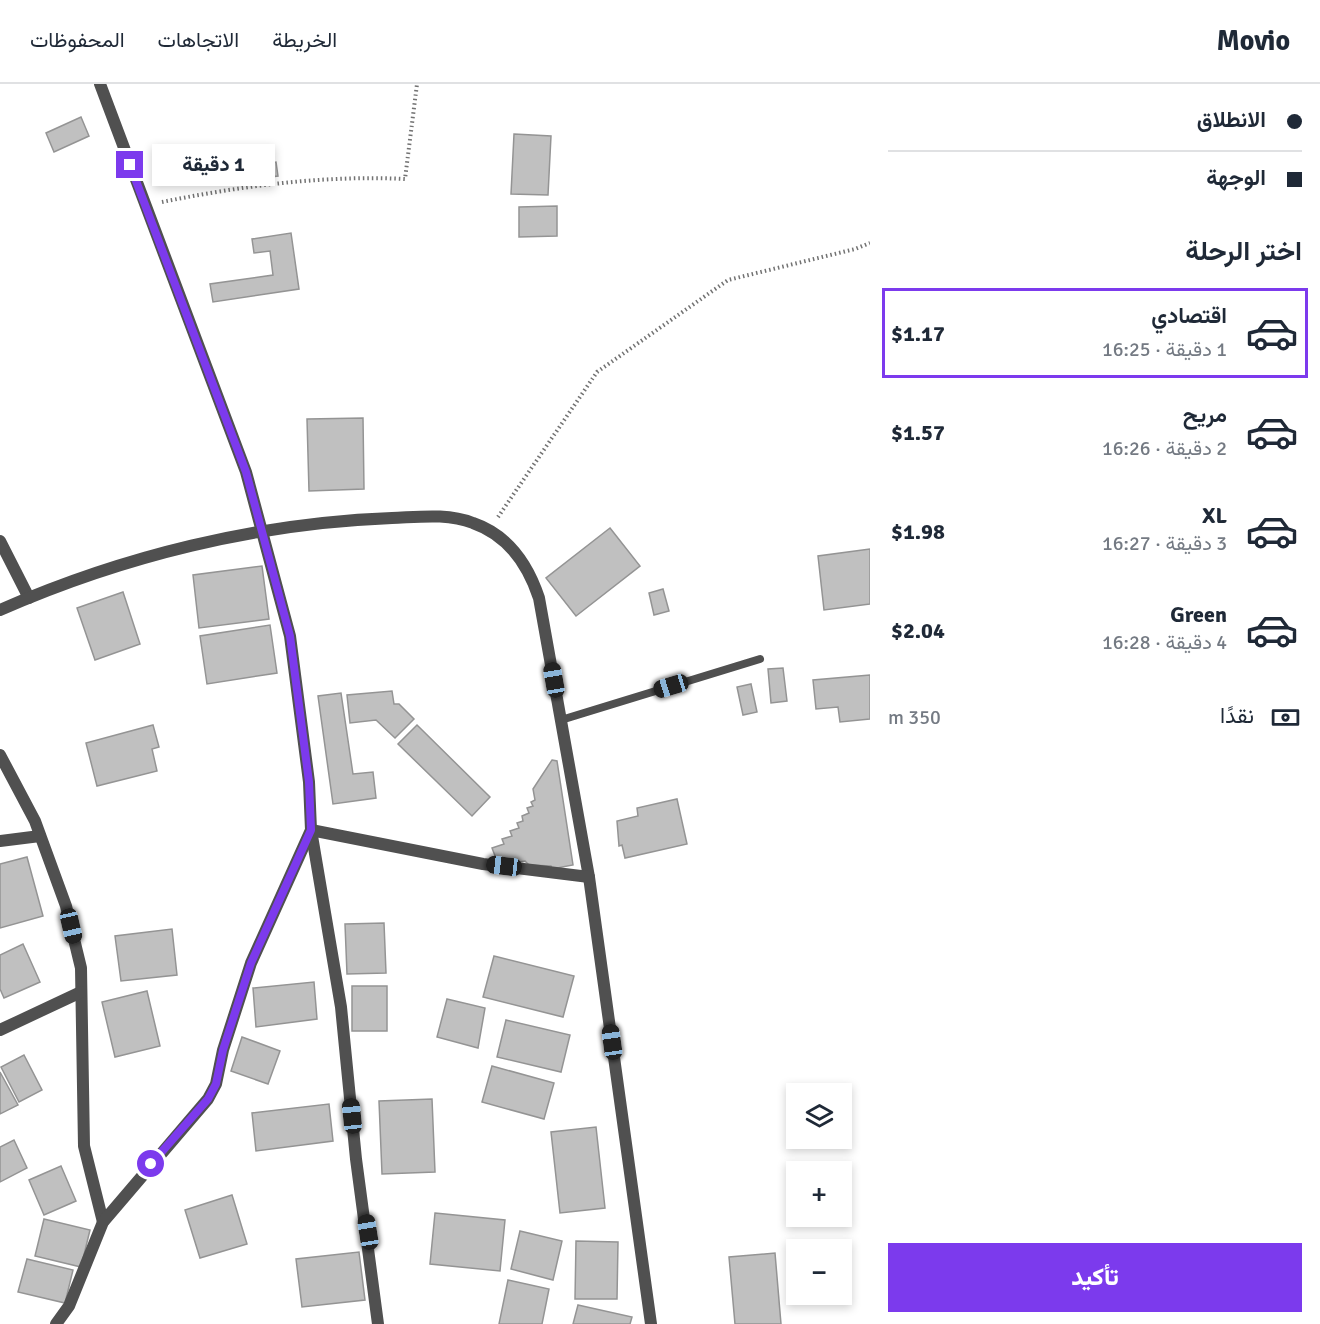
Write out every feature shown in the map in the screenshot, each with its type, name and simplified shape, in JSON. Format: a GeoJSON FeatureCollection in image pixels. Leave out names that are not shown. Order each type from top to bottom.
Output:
{"type":"FeatureCollection","features":[{"type":"Feature","properties":{"kind":"street"},"geometry":{"type":"LineString","coordinates":[[100,84],[246,472],[290,636],[309,782],[311,830],[341,1007],[356,1159],[378,1324]]}},
{"type":"Feature","properties":{"kind":"street"},"geometry":{"type":"LineString","coordinates":[[0,610],[60,584],[162,552],[261,532],[350,520],[439,516],[473,523],[489,530],[516,552],[534,582],[590,877],[651,1324]]}},
{"type":"Feature","properties":{"kind":"street"},"geometry":{"type":"LineString","coordinates":[[0,541],[29,598]]}},
{"type":"Feature","properties":{"kind":"street"},"geometry":{"type":"LineString","coordinates":[[0,755],[40,836],[66,906],[81,968],[84,1146],[103,1222]]}},
{"type":"Feature","properties":{"kind":"street"},"geometry":{"type":"LineString","coordinates":[[311,830],[483,864],[590,877]]}},
{"type":"Feature","properties":{"kind":"street"},"geometry":{"type":"LineString","coordinates":[[56,1324],[69,1306],[103,1222],[208,1099],[216,1084],[223,1050],[251,963],[311,830]]}},
{"type":"Feature","properties":{"kind":"street"},"geometry":{"type":"LineString","coordinates":[[0,841],[40,836]]}},
{"type":"Feature","properties":{"kind":"street"},"geometry":{"type":"LineString","coordinates":[[0,1030],[81,992]]}},
{"type":"Feature","properties":{"kind":"lane"},"geometry":{"type":"LineString","coordinates":[[561,720],[760,659]]}},
{"type":"Feature","properties":{"kind":"path"},"geometry":{"type":"LineString","coordinates":[[145,206],[226,189],[369,177],[405,179],[417,84]]}},
{"type":"Feature","properties":{"kind":"path"},"geometry":{"type":"LineString","coordinates":[[489,530],[597,372],[728,280],[855,249],[870,243]]}},
{"type":"Feature","properties":{"kind":"building"},"geometry":{"type":"Polygon","coordinates":[[[81,117],[89,136],[54,152],[46,133],[81,117]]]}},
{"type":"Feature","properties":{"kind":"building"},"geometry":{"type":"Polygon","coordinates":[[[514,134],[551,136],[548,195],[511,194],[514,134]]]}},
{"type":"Feature","properties":{"kind":"building"},"geometry":{"type":"Polygon","coordinates":[[[276,162],[278,176],[253,179],[251,166],[276,162]]]}},
{"type":"Feature","properties":{"kind":"building"},"geometry":{"type":"Polygon","coordinates":[[[557,206],[557,236],[519,237],[519,207],[557,206]]]}},
{"type":"Feature","properties":{"kind":"building"},"geometry":{"type":"Polygon","coordinates":[[[291,233],[299,289],[213,302],[210,284],[273,275],[270,251],[254,253],[252,239],[291,233]]]}},
{"type":"Feature","properties":{"kind":"building"},"geometry":{"type":"Polygon","coordinates":[[[363,418],[364,489],[309,491],[307,419],[363,418]]]}},
{"type":"Feature","properties":{"kind":"building"},"geometry":{"type":"Polygon","coordinates":[[[610,528],[640,566],[576,616],[546,578],[610,528]]]}},
{"type":"Feature","properties":{"kind":"building"},"geometry":{"type":"Polygon","coordinates":[[[870,549],[870,604],[824,610],[818,556],[870,549]]]}},
{"type":"Feature","properties":{"kind":"building"},"geometry":{"type":"Polygon","coordinates":[[[262,566],[269,619],[199,628],[193,575],[262,566]]]}},
{"type":"Feature","properties":{"kind":"building"},"geometry":{"type":"Polygon","coordinates":[[[663,589],[669,611],[654,615],[649,593],[663,589]]]}},
{"type":"Feature","properties":{"kind":"building"},"geometry":{"type":"Polygon","coordinates":[[[123,592],[140,644],[95,660],[77,608],[123,592]]]}},
{"type":"Feature","properties":{"kind":"building"},"geometry":{"type":"Polygon","coordinates":[[[270,625],[277,673],[207,684],[200,636],[270,625]]]}},
{"type":"Feature","properties":{"kind":"building"},"geometry":{"type":"Polygon","coordinates":[[[783,668],[787,701],[771,703],[768,669],[783,668]]]}},
{"type":"Feature","properties":{"kind":"building"},"geometry":{"type":"Polygon","coordinates":[[[870,675],[870,719],[840,722],[838,707],[816,709],[813,680],[870,675]]]}},
{"type":"Feature","properties":{"kind":"building"},"geometry":{"type":"Polygon","coordinates":[[[751,684],[757,712],[743,715],[737,687],[751,684]]]}},
{"type":"Feature","properties":{"kind":"building"},"geometry":{"type":"Polygon","coordinates":[[[392,691],[394,704],[399,704],[414,719],[395,738],[376,720],[350,723],[347,695],[392,691]]]}},
{"type":"Feature","properties":{"kind":"building"},"geometry":{"type":"Polygon","coordinates":[[[341,693],[353,774],[373,772],[376,798],[333,804],[318,696],[341,693]]]}},
{"type":"Feature","properties":{"kind":"building"},"geometry":{"type":"Polygon","coordinates":[[[153,725],[159,747],[152,749],[157,771],[97,786],[86,743],[153,725]]]}},
{"type":"Feature","properties":{"kind":"building"},"geometry":{"type":"Polygon","coordinates":[[[417,725],[490,797],[472,816],[398,744],[417,725]]]}},
{"type":"Feature","properties":{"kind":"building"},"geometry":{"type":"Polygon","coordinates":[[[552,760],[557,761],[573,865],[552,869],[551,866],[529,865],[525,861],[513,863],[512,859],[497,861],[492,848],[504,844],[502,839],[512,836],[510,831],[519,828],[517,823],[523,821],[522,816],[529,813],[527,808],[533,806],[531,802],[535,800],[533,789],[552,760]]]}},
{"type":"Feature","properties":{"kind":"building"},"geometry":{"type":"Polygon","coordinates":[[[677,799],[687,844],[625,858],[622,845],[619,846],[617,821],[638,816],[637,808],[677,799]]]}},
{"type":"Feature","properties":{"kind":"building"},"geometry":{"type":"Polygon","coordinates":[[[27,857],[43,916],[0,928],[0,864],[27,857]]]}},
{"type":"Feature","properties":{"kind":"building"},"geometry":{"type":"Polygon","coordinates":[[[384,923],[386,973],[347,974],[345,924],[384,923]]]}},
{"type":"Feature","properties":{"kind":"building"},"geometry":{"type":"Polygon","coordinates":[[[172,929],[177,975],[121,981],[115,936],[172,929]]]}},
{"type":"Feature","properties":{"kind":"building"},"geometry":{"type":"Polygon","coordinates":[[[23,944],[40,982],[4,998],[0,989],[0,955],[23,944]]]}},
{"type":"Feature","properties":{"kind":"building"},"geometry":{"type":"Polygon","coordinates":[[[494,956],[574,976],[563,1017],[483,997],[494,956]]]}},
{"type":"Feature","properties":{"kind":"building"},"geometry":{"type":"Polygon","coordinates":[[[314,982],[317,1019],[256,1027],[253,988],[314,982]]]}},
{"type":"Feature","properties":{"kind":"building"},"geometry":{"type":"Polygon","coordinates":[[[352,986],[387,986],[387,1031],[352,1031],[352,986]]]}},
{"type":"Feature","properties":{"kind":"building"},"geometry":{"type":"Polygon","coordinates":[[[147,991],[160,1046],[115,1057],[102,1002],[147,991]]]}},
{"type":"Feature","properties":{"kind":"building"},"geometry":{"type":"Polygon","coordinates":[[[447,999],[485,1008],[478,1048],[437,1037],[447,999]]]}},
{"type":"Feature","properties":{"kind":"building"},"geometry":{"type":"Polygon","coordinates":[[[506,1020],[570,1035],[561,1072],[497,1057],[506,1020]]]}},
{"type":"Feature","properties":{"kind":"building"},"geometry":{"type":"Polygon","coordinates":[[[242,1037],[280,1051],[268,1084],[231,1071],[242,1037]]]}},
{"type":"Feature","properties":{"kind":"building"},"geometry":{"type":"Polygon","coordinates":[[[24,1055],[42,1090],[19,1102],[1,1067],[24,1055]]]}},
{"type":"Feature","properties":{"kind":"building"},"geometry":{"type":"Polygon","coordinates":[[[492,1066],[554,1083],[544,1119],[482,1102],[492,1066]]]}},
{"type":"Feature","properties":{"kind":"building"},"geometry":{"type":"Polygon","coordinates":[[[0,1072],[18,1105],[0,1114],[0,1072]]]}},
{"type":"Feature","properties":{"kind":"building"},"geometry":{"type":"Polygon","coordinates":[[[432,1099],[435,1172],[382,1174],[379,1101],[432,1099]]]}},
{"type":"Feature","properties":{"kind":"building"},"geometry":{"type":"Polygon","coordinates":[[[329,1104],[333,1141],[256,1151],[252,1113],[329,1104]]]}},
{"type":"Feature","properties":{"kind":"building"},"geometry":{"type":"Polygon","coordinates":[[[596,1127],[605,1208],[560,1213],[551,1132],[596,1127]]]}},
{"type":"Feature","properties":{"kind":"building"},"geometry":{"type":"Polygon","coordinates":[[[14,1140],[27,1168],[0,1182],[0,1147],[14,1140]]]}},
{"type":"Feature","properties":{"kind":"building"},"geometry":{"type":"Polygon","coordinates":[[[61,1166],[76,1201],[44,1215],[29,1180],[61,1166]]]}},
{"type":"Feature","properties":{"kind":"building"},"geometry":{"type":"Polygon","coordinates":[[[232,1195],[247,1244],[200,1258],[185,1210],[232,1195]]]}},
{"type":"Feature","properties":{"kind":"building"},"geometry":{"type":"Polygon","coordinates":[[[435,1213],[505,1220],[500,1271],[430,1264],[435,1213]]]}},
{"type":"Feature","properties":{"kind":"building"},"geometry":{"type":"Polygon","coordinates":[[[44,1219],[90,1230],[81,1267],[35,1256],[44,1219]]]}},
{"type":"Feature","properties":{"kind":"building"},"geometry":{"type":"Polygon","coordinates":[[[520,1231],[562,1241],[553,1280],[511,1269],[520,1231]]]}},
{"type":"Feature","properties":{"kind":"building"},"geometry":{"type":"Polygon","coordinates":[[[576,1241],[618,1242],[617,1299],[575,1299],[576,1241]]]}},
{"type":"Feature","properties":{"kind":"building"},"geometry":{"type":"Polygon","coordinates":[[[359,1252],[365,1300],[302,1307],[296,1259],[359,1252]]]}},
{"type":"Feature","properties":{"kind":"building"},"geometry":{"type":"Polygon","coordinates":[[[775,1253],[781,1324],[735,1324],[729,1257],[775,1253]]]}},
{"type":"Feature","properties":{"kind":"building"},"geometry":{"type":"Polygon","coordinates":[[[27,1259],[73,1270],[65,1303],[18,1292],[27,1259]]]}},
{"type":"Feature","properties":{"kind":"building"},"geometry":{"type":"Polygon","coordinates":[[[508,1280],[549,1289],[542,1324],[499,1324],[508,1280]]]}},
{"type":"Feature","properties":{"kind":"building"},"geometry":{"type":"Polygon","coordinates":[[[578,1305],[632,1317],[630,1324],[573,1324],[578,1305]]]}},
{"type":"Feature","properties":{"kind":"route"},"geometry":{"type":"LineString","coordinates":[[130,165],[246,472],[290,636],[309,782],[311,830],[251,963],[223,1050],[216,1084],[208,1099],[151,1164]]}}]}
